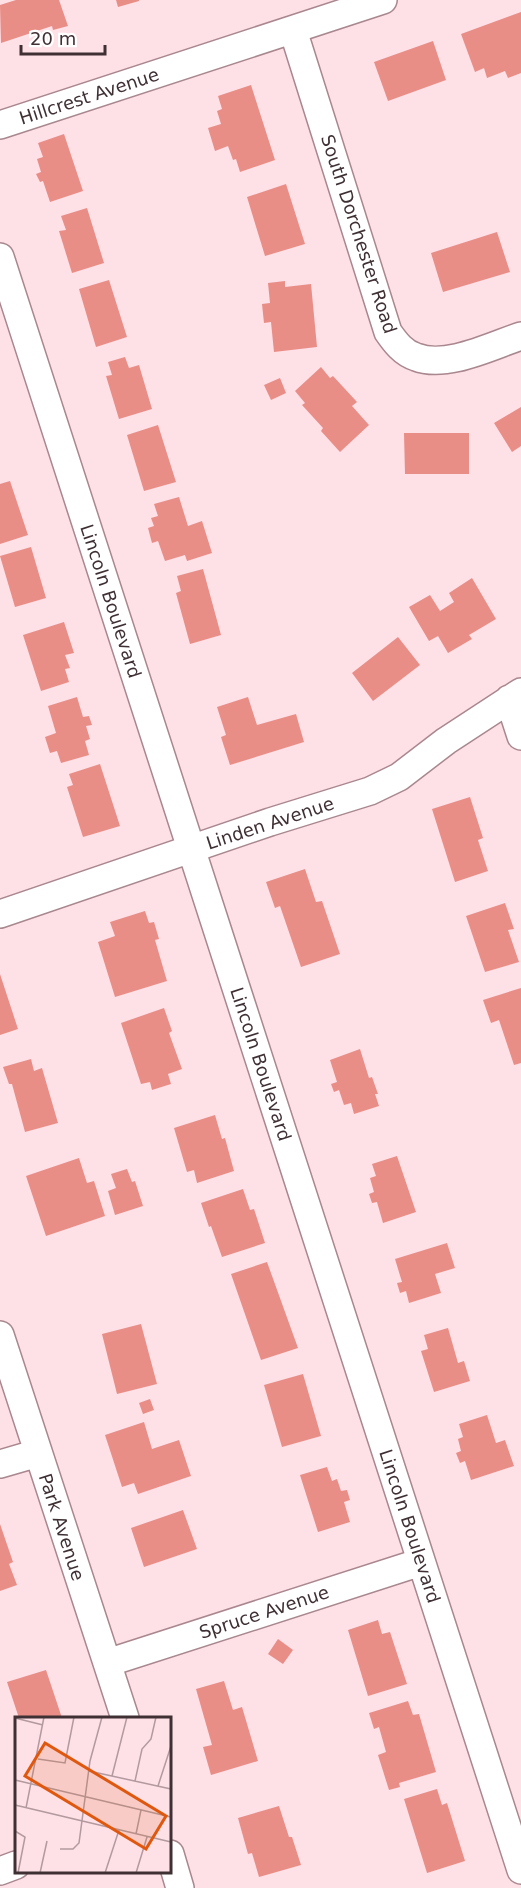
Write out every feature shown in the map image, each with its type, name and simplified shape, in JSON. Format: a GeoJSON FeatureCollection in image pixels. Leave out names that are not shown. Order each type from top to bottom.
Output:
{"type":"FeatureCollection","features":[{"type":"Feature","properties":{"kind":"street","name":"Hillcrest Avenue"},"geometry":{"type":"LineString","coordinates":[[0,125],[384,0]]}},
{"type":"Feature","properties":{"kind":"street","name":"South Dorchester Road"},"geometry":{"type":"LineString","coordinates":[[293,30],[388,332],[398,346],[414,357],[432,362],[454,358],[521,336]]}},
{"type":"Feature","properties":{"kind":"street","name":"Lincoln Boulevard"},"geometry":{"type":"LineString","coordinates":[[0,257],[521,1870]]}},
{"type":"Feature","properties":{"kind":"street","name":"Linden Avenue"},"geometry":{"type":"LineString","coordinates":[[0,914],[270,822],[370,791],[399,777],[446,741],[515,696]]}},
{"type":"Feature","properties":{"kind":"street"},"geometry":{"type":"LineString","coordinates":[[515,696],[521,736]]}},
{"type":"Feature","properties":{"kind":"street","name":"Park Avenue"},"geometry":{"type":"LineString","coordinates":[[0,1335],[124,1717]]}},
{"type":"Feature","properties":{"kind":"street"},"geometry":{"type":"LineString","coordinates":[[0,1464],[38,1453]]}},
{"type":"Feature","properties":{"kind":"street","name":"Spruce Avenue"},"geometry":{"type":"LineString","coordinates":[[107,1663],[421,1562]]}},
{"type":"Feature","properties":{"kind":"street"},"geometry":{"type":"LineString","coordinates":[[171,1857],[180,1888]]}},
{"type":"Feature","properties":{"kind":"street"},"geometry":{"type":"LineString","coordinates":[[0,1871],[15,1866]]}},
{"type":"Feature","properties":{"kind":"building"},"geometry":{"type":"Polygon","coordinates":[[[16,0],[59,0],[68,26],[53,30],[52,26],[1,43],[0,5],[16,0]]]}},
{"type":"Feature","properties":{"kind":"building"},"geometry":{"type":"Polygon","coordinates":[[[116,0],[139,0],[139,1],[118,7],[116,0]]]}},
{"type":"Feature","properties":{"kind":"building"},"geometry":{"type":"Polygon","coordinates":[[[521,12],[521,73],[508,78],[505,71],[487,78],[484,68],[475,72],[461,34],[521,12]]]}},
{"type":"Feature","properties":{"kind":"building"},"geometry":{"type":"Polygon","coordinates":[[[433,41],[446,80],[388,101],[374,62],[433,41]]]}},
{"type":"Feature","properties":{"kind":"building"},"geometry":{"type":"Polygon","coordinates":[[[251,85],[275,160],[240,172],[236,159],[233,160],[228,146],[215,151],[208,128],[221,124],[217,111],[222,109],[218,96],[251,85]]]}},
{"type":"Feature","properties":{"kind":"building"},"geometry":{"type":"Polygon","coordinates":[[[64,134],[83,191],[50,202],[43,181],[40,182],[36,174],[41,172],[37,159],[43,157],[38,143],[64,134]]]}},
{"type":"Feature","properties":{"kind":"building"},"geometry":{"type":"Polygon","coordinates":[[[286,184],[305,244],[265,256],[247,197],[286,184]]]}},
{"type":"Feature","properties":{"kind":"building"},"geometry":{"type":"Polygon","coordinates":[[[87,208],[104,263],[72,273],[59,231],[66,230],[61,216],[87,208]]]}},
{"type":"Feature","properties":{"kind":"building"},"geometry":{"type":"Polygon","coordinates":[[[497,232],[510,272],[443,292],[431,253],[497,232]]]}},
{"type":"Feature","properties":{"kind":"building"},"geometry":{"type":"Polygon","coordinates":[[[109,280],[127,337],[96,347],[79,289],[109,280]]]}},
{"type":"Feature","properties":{"kind":"building"},"geometry":{"type":"Polygon","coordinates":[[[285,281],[285,287],[311,284],[317,347],[274,352],[271,322],[264,323],[262,304],[270,303],[268,283],[285,281]]]}},
{"type":"Feature","properties":{"kind":"building"},"geometry":{"type":"Polygon","coordinates":[[[125,357],[129,368],[139,365],[152,409],[119,419],[106,376],[112,375],[108,362],[125,357]]]}},
{"type":"Feature","properties":{"kind":"building"},"geometry":{"type":"Polygon","coordinates":[[[321,367],[330,378],[333,376],[357,402],[352,406],[369,425],[340,452],[321,431],[323,428],[302,405],[305,403],[295,391],[321,367]]]}},
{"type":"Feature","properties":{"kind":"building"},"geometry":{"type":"Polygon","coordinates":[[[280,378],[286,393],[271,400],[264,385],[280,378]]]}},
{"type":"Feature","properties":{"kind":"building"},"geometry":{"type":"Polygon","coordinates":[[[521,407],[521,446],[512,452],[494,423],[521,407]]]}},
{"type":"Feature","properties":{"kind":"building"},"geometry":{"type":"Polygon","coordinates":[[[158,425],[176,482],[144,491],[127,435],[158,425]]]}},
{"type":"Feature","properties":{"kind":"building"},"geometry":{"type":"Polygon","coordinates":[[[404,433],[469,433],[469,474],[405,474],[404,433]]]}},
{"type":"Feature","properties":{"kind":"building"},"geometry":{"type":"Polygon","coordinates":[[[10,481],[28,535],[0,544],[0,484],[10,481]]]}},
{"type":"Feature","properties":{"kind":"building"},"geometry":{"type":"Polygon","coordinates":[[[179,497],[188,526],[202,521],[212,553],[187,561],[185,555],[165,561],[158,541],[152,543],[148,528],[154,526],[151,518],[158,516],[154,504],[179,497]]]}},
{"type":"Feature","properties":{"kind":"building"},"geometry":{"type":"Polygon","coordinates":[[[31,547],[46,598],[15,607],[0,556],[31,547]]]}},
{"type":"Feature","properties":{"kind":"building"},"geometry":{"type":"Polygon","coordinates":[[[203,569],[221,635],[190,644],[176,593],[181,591],[177,576],[203,569]]]}},
{"type":"Feature","properties":{"kind":"building"},"geometry":{"type":"Polygon","coordinates":[[[472,578],[496,619],[469,635],[472,639],[448,653],[438,636],[429,641],[409,607],[430,595],[440,611],[454,602],[449,593],[472,578]]]}},
{"type":"Feature","properties":{"kind":"building"},"geometry":{"type":"Polygon","coordinates":[[[64,622],[74,653],[65,655],[70,668],[65,669],[69,682],[41,691],[23,635],[64,622]]]}},
{"type":"Feature","properties":{"kind":"building"},"geometry":{"type":"Polygon","coordinates":[[[398,637],[420,665],[373,701],[352,673],[398,637]]]}},
{"type":"Feature","properties":{"kind":"building"},"geometry":{"type":"Polygon","coordinates":[[[77,697],[83,717],[89,716],[92,725],[86,726],[90,739],[85,741],[89,755],[61,763],[57,751],[50,753],[45,737],[56,733],[48,706],[77,697]]]}},
{"type":"Feature","properties":{"kind":"building"},"geometry":{"type":"Polygon","coordinates":[[[248,697],[257,725],[296,714],[304,742],[230,765],[221,737],[226,735],[217,707],[248,697]]]}},
{"type":"Feature","properties":{"kind":"building"},"geometry":{"type":"Polygon","coordinates":[[[100,764],[120,826],[83,837],[67,787],[73,785],[69,774],[100,764]]]}},
{"type":"Feature","properties":{"kind":"building"},"geometry":{"type":"Polygon","coordinates":[[[470,797],[483,838],[478,840],[488,871],[455,882],[432,809],[470,797]]]}},
{"type":"Feature","properties":{"kind":"building"},"geometry":{"type":"Polygon","coordinates":[[[305,869],[316,902],[322,901],[340,954],[301,967],[280,906],[275,908],[266,882],[305,869]]]}},
{"type":"Feature","properties":{"kind":"building"},"geometry":{"type":"Polygon","coordinates":[[[505,903],[514,929],[508,930],[519,962],[485,972],[466,916],[505,903]]]}},
{"type":"Feature","properties":{"kind":"building"},"geometry":{"type":"Polygon","coordinates":[[[145,911],[149,923],[154,922],[159,939],[155,940],[167,981],[115,997],[98,942],[115,936],[110,922],[145,911]]]}},
{"type":"Feature","properties":{"kind":"building"},"geometry":{"type":"Polygon","coordinates":[[[0,974],[18,1029],[0,1035],[0,974]]]}},
{"type":"Feature","properties":{"kind":"building"},"geometry":{"type":"Polygon","coordinates":[[[521,988],[521,1063],[514,1065],[499,1020],[491,1023],[483,1000],[521,988]]]}},
{"type":"Feature","properties":{"kind":"building"},"geometry":{"type":"Polygon","coordinates":[[[164,1008],[172,1031],[169,1033],[182,1069],[168,1074],[171,1084],[152,1090],[150,1082],[141,1084],[121,1023],[164,1008]]]}},
{"type":"Feature","properties":{"kind":"building"},"geometry":{"type":"Polygon","coordinates":[[[360,1049],[369,1078],[372,1077],[378,1094],[375,1094],[379,1106],[354,1114],[351,1103],[344,1105],[339,1090],[334,1092],[331,1084],[337,1082],[330,1060],[360,1049]]]}},
{"type":"Feature","properties":{"kind":"building"},"geometry":{"type":"Polygon","coordinates":[[[31,1059],[34,1071],[42,1068],[58,1123],[25,1132],[12,1084],[9,1084],[3,1067],[31,1059]]]}},
{"type":"Feature","properties":{"kind":"building"},"geometry":{"type":"Polygon","coordinates":[[[215,1115],[222,1139],[225,1138],[234,1171],[197,1183],[194,1170],[187,1172],[174,1128],[215,1115]]]}},
{"type":"Feature","properties":{"kind":"building"},"geometry":{"type":"Polygon","coordinates":[[[397,1156],[416,1212],[383,1223],[377,1202],[372,1203],[369,1194],[374,1192],[370,1178],[376,1176],[372,1164],[397,1156]]]}},
{"type":"Feature","properties":{"kind":"building"},"geometry":{"type":"Polygon","coordinates":[[[79,1158],[87,1183],[94,1181],[105,1216],[46,1236],[26,1176],[79,1158]]]}},
{"type":"Feature","properties":{"kind":"building"},"geometry":{"type":"Polygon","coordinates":[[[127,1169],[132,1182],[135,1181],[143,1206],[115,1215],[108,1191],[116,1188],[111,1174],[127,1169]]]}},
{"type":"Feature","properties":{"kind":"building"},"geometry":{"type":"Polygon","coordinates":[[[243,1189],[250,1210],[254,1209],[265,1243],[222,1257],[201,1203],[243,1189]]]}},
{"type":"Feature","properties":{"kind":"building"},"geometry":{"type":"Polygon","coordinates":[[[447,1243],[455,1268],[435,1274],[441,1293],[409,1303],[406,1291],[400,1293],[397,1283],[402,1282],[395,1259],[447,1243]]]}},
{"type":"Feature","properties":{"kind":"building"},"geometry":{"type":"Polygon","coordinates":[[[267,1262],[298,1348],[261,1360],[231,1274],[267,1262]]]}},
{"type":"Feature","properties":{"kind":"building"},"geometry":{"type":"Polygon","coordinates":[[[141,1324],[157,1384],[117,1394],[102,1334],[141,1324]]]}},
{"type":"Feature","properties":{"kind":"building"},"geometry":{"type":"Polygon","coordinates":[[[448,1328],[458,1363],[464,1361],[470,1381],[434,1392],[421,1351],[428,1349],[424,1335],[448,1328]]]}},
{"type":"Feature","properties":{"kind":"building"},"geometry":{"type":"Polygon","coordinates":[[[303,1374],[321,1436],[282,1447],[264,1385],[303,1374]]]}},
{"type":"Feature","properties":{"kind":"building"},"geometry":{"type":"Polygon","coordinates":[[[150,1399],[154,1410],[143,1414],[139,1403],[150,1399]]]}},
{"type":"Feature","properties":{"kind":"building"},"geometry":{"type":"Polygon","coordinates":[[[487,1415],[496,1443],[505,1440],[514,1466],[471,1480],[465,1461],[460,1463],[456,1453],[461,1451],[458,1439],[463,1437],[459,1424],[487,1415]]]}},
{"type":"Feature","properties":{"kind":"building"},"geometry":{"type":"Polygon","coordinates":[[[144,1422],[152,1449],[179,1440],[191,1476],[138,1494],[134,1483],[122,1487],[105,1435],[144,1422]]]}},
{"type":"Feature","properties":{"kind":"building"},"geometry":{"type":"Polygon","coordinates":[[[327,1467],[332,1481],[337,1479],[341,1491],[347,1490],[350,1500],[344,1502],[350,1522],[318,1532],[300,1475],[327,1467]]]}},
{"type":"Feature","properties":{"kind":"building"},"geometry":{"type":"Polygon","coordinates":[[[183,1510],[197,1549],[144,1567],[131,1528],[183,1510]]]}},
{"type":"Feature","properties":{"kind":"building"},"geometry":{"type":"Polygon","coordinates":[[[0,1524],[13,1562],[9,1564],[17,1585],[0,1591],[0,1524]]]}},
{"type":"Feature","properties":{"kind":"building"},"geometry":{"type":"Polygon","coordinates":[[[378,1620],[382,1634],[390,1632],[407,1684],[368,1696],[348,1630],[378,1620]]]}},
{"type":"Feature","properties":{"kind":"building"},"geometry":{"type":"Polygon","coordinates":[[[278,1639],[293,1650],[283,1664],[268,1654],[278,1639]]]}},
{"type":"Feature","properties":{"kind":"building"},"geometry":{"type":"Polygon","coordinates":[[[46,1670],[62,1717],[19,1717],[7,1682],[46,1670]]]}},
{"type":"Feature","properties":{"kind":"building"},"geometry":{"type":"Polygon","coordinates":[[[224,1681],[233,1710],[242,1707],[258,1761],[211,1775],[203,1747],[212,1745],[196,1689],[224,1681]]]}},
{"type":"Feature","properties":{"kind":"building"},"geometry":{"type":"Polygon","coordinates":[[[408,1701],[413,1715],[419,1714],[436,1772],[399,1783],[400,1787],[389,1790],[378,1755],[386,1752],[379,1727],[374,1729],[369,1713],[408,1701]]]}},
{"type":"Feature","properties":{"kind":"building"},"geometry":{"type":"Polygon","coordinates":[[[437,1789],[442,1805],[447,1803],[465,1861],[427,1873],[404,1799],[437,1789]]]}},
{"type":"Feature","properties":{"kind":"building"},"geometry":{"type":"Polygon","coordinates":[[[279,1806],[301,1865],[259,1877],[252,1853],[248,1854],[238,1818],[279,1806]]]}}]}
